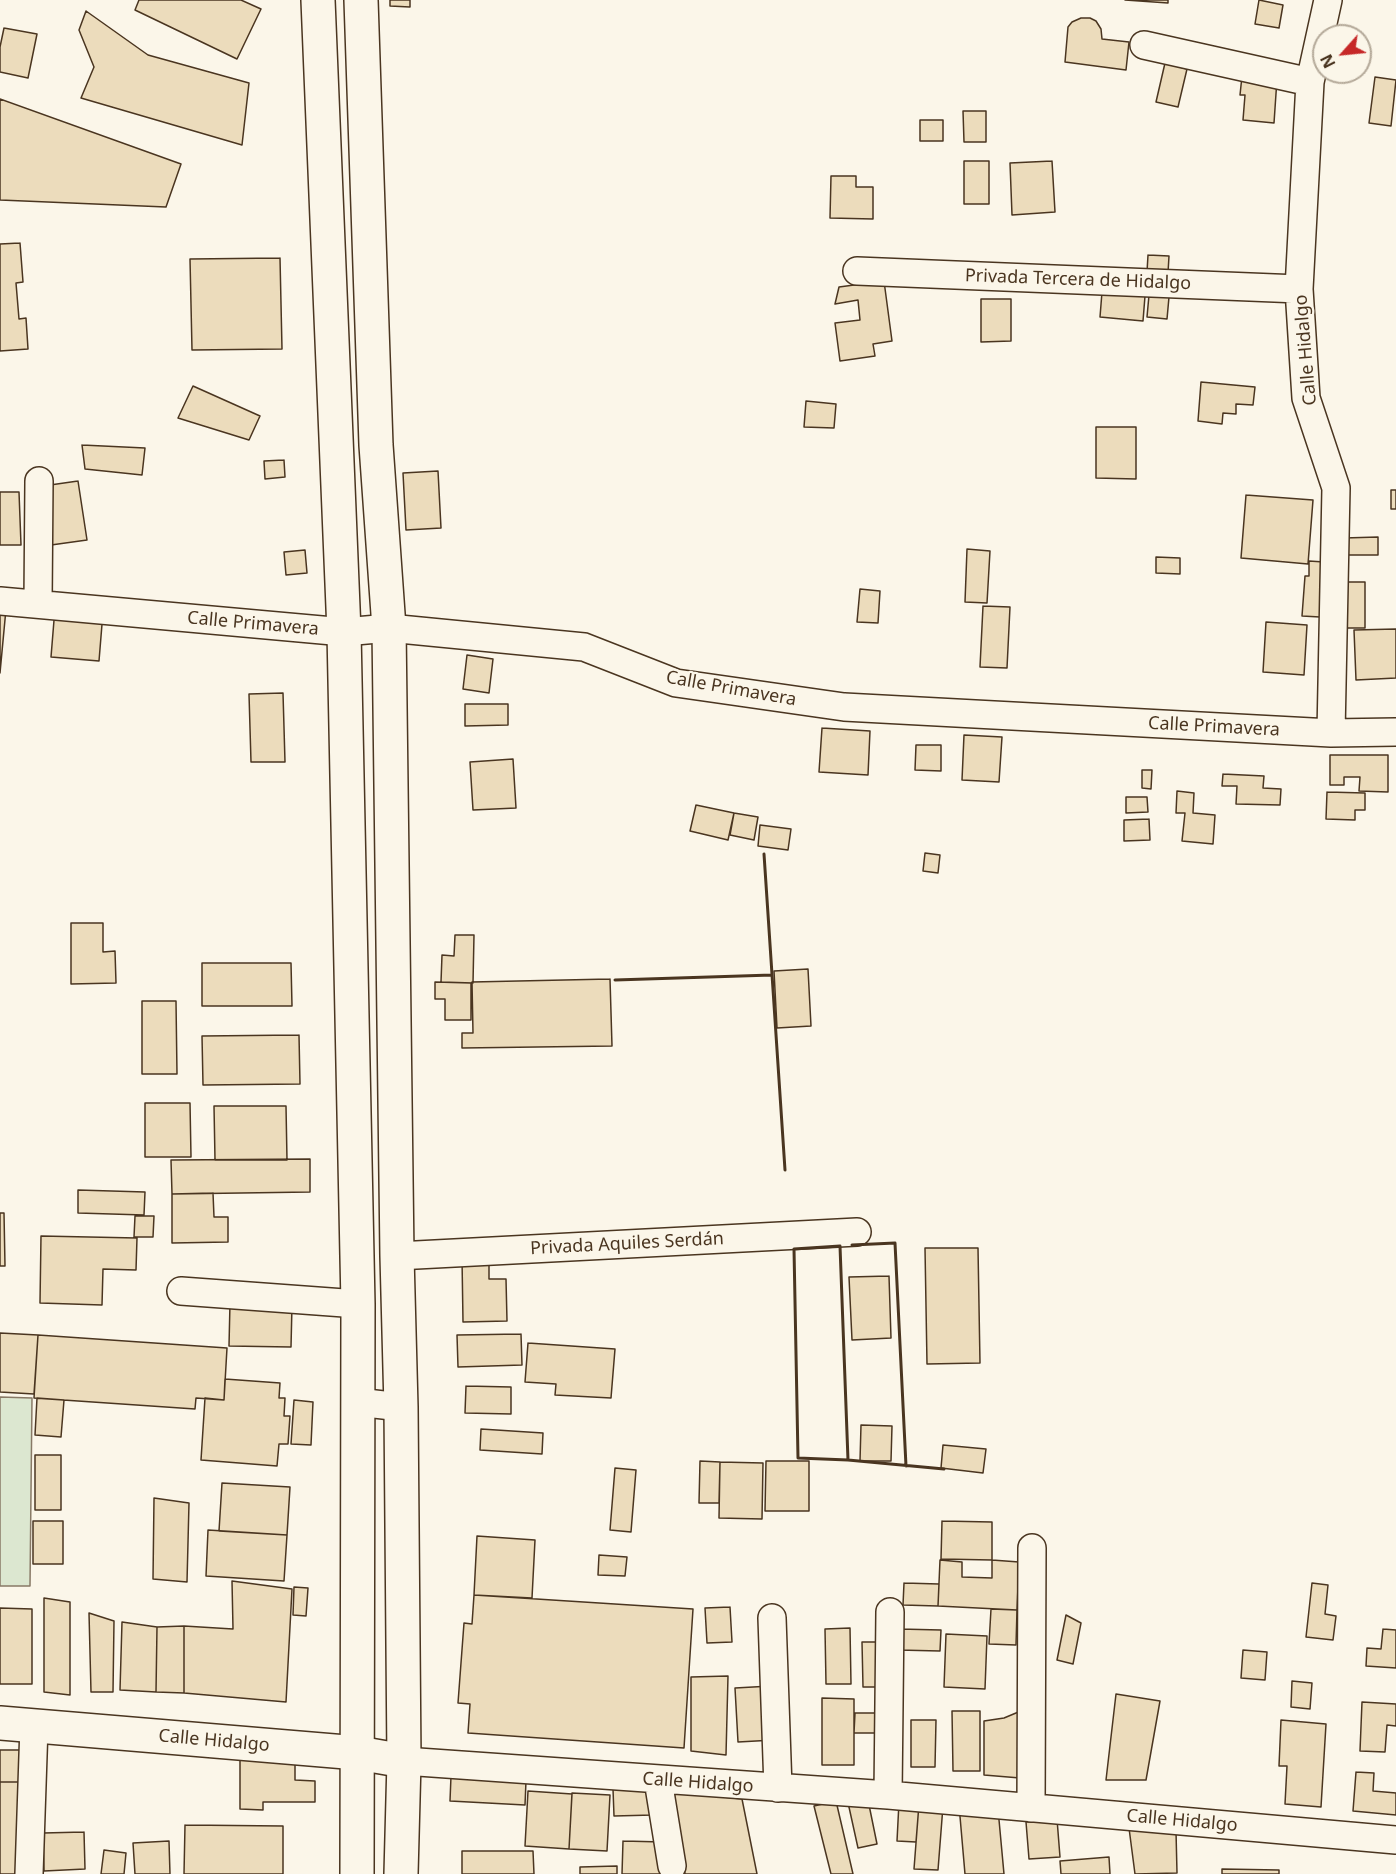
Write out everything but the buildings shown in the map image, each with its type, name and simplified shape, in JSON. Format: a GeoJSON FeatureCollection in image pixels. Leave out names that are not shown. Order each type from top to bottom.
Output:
{"type":"FeatureCollection","features":[{"type":"Feature","properties":{"kind":"main road"},"geometry":{"type":"LineString","coordinates":[[318,0],[344,632],[358,1304],[357,1874]]}},
{"type":"Feature","properties":{"kind":"main road"},"geometry":{"type":"LineString","coordinates":[[361,0],[376,445],[389,628],[401,1407],[404,1761],[401,1874]]}},
{"type":"Feature","properties":{"kind":"main road","name":"Calle Hidalgo"},"geometry":{"type":"LineString","coordinates":[[0,1723],[358,1753],[404,1761]]}},
{"type":"Feature","properties":{"kind":"street","name":"Calle Hidalgo"},"geometry":{"type":"LineString","coordinates":[[1328,0],[1310,82],[1299,289],[1306,398],[1336,488],[1331,733]]}},
{"type":"Feature","properties":{"kind":"street"},"geometry":{"type":"LineString","coordinates":[[1144,45],[1310,82]]}},
{"type":"Feature","properties":{"kind":"street","name":"Privada Tercera de Hidalgo"},"geometry":{"type":"LineString","coordinates":[[857,270],[1299,289]]}},
{"type":"Feature","properties":{"kind":"street"},"geometry":{"type":"LineString","coordinates":[[38,603],[39,482]]}},
{"type":"Feature","properties":{"kind":"street","name":"Calle Primavera"},"geometry":{"type":"LineString","coordinates":[[0,601],[344,632],[389,628],[584,647],[676,683],[843,708],[1331,733],[1396,732]]}},
{"type":"Feature","properties":{"kind":"street","name":"Privada Aquiles Serdán"},"geometry":{"type":"LineString","coordinates":[[397,1256],[857,1232]]}},
{"type":"Feature","properties":{"kind":"street"},"geometry":{"type":"LineString","coordinates":[[181,1291],[358,1304]]}},
{"type":"Feature","properties":{"kind":"street"},"geometry":{"type":"LineString","coordinates":[[357,1402],[401,1407]]}},
{"type":"Feature","properties":{"kind":"street"},"geometry":{"type":"LineString","coordinates":[[1030,1808],[1032,1548]]}},
{"type":"Feature","properties":{"kind":"street"},"geometry":{"type":"LineString","coordinates":[[888,1795],[890,1612]]}},
{"type":"Feature","properties":{"kind":"street"},"geometry":{"type":"LineString","coordinates":[[772,1617],[778,1788]]}},
{"type":"Feature","properties":{"kind":"street"},"geometry":{"type":"LineString","coordinates":[[29,1874],[34,1726]]}},
{"type":"Feature","properties":{"kind":"street","name":"Calle Hidalgo"},"geometry":{"type":"LineString","coordinates":[[404,1761],[888,1795],[1396,1840]]}},
{"type":"Feature","properties":{"kind":"street"},"geometry":{"type":"LineString","coordinates":[[658,1780],[672,1866]]}},
{"type":"Feature","properties":{"kind":"green space"},"geometry":{"type":"Polygon","coordinates":[[[0,1397],[32,1398],[30,1586],[0,1586],[0,1397]]]}},
{"type":"Feature","properties":{"kind":"wall"},"geometry":{"type":"LineString","coordinates":[[764,854],[785,1170]]}},
{"type":"Feature","properties":{"kind":"wall"},"geometry":{"type":"LineString","coordinates":[[615,980],[772,975]]}},
{"type":"Feature","properties":{"kind":"wall"},"geometry":{"type":"LineString","coordinates":[[852,1245],[895,1243],[906,1466]]}},
{"type":"Feature","properties":{"kind":"wall"},"geometry":{"type":"LineString","coordinates":[[840,1246],[848,1460],[798,1458],[794,1249],[840,1246]]}},
{"type":"Feature","properties":{"kind":"wall"},"geometry":{"type":"LineString","coordinates":[[848,1460],[944,1469]]}}]}
